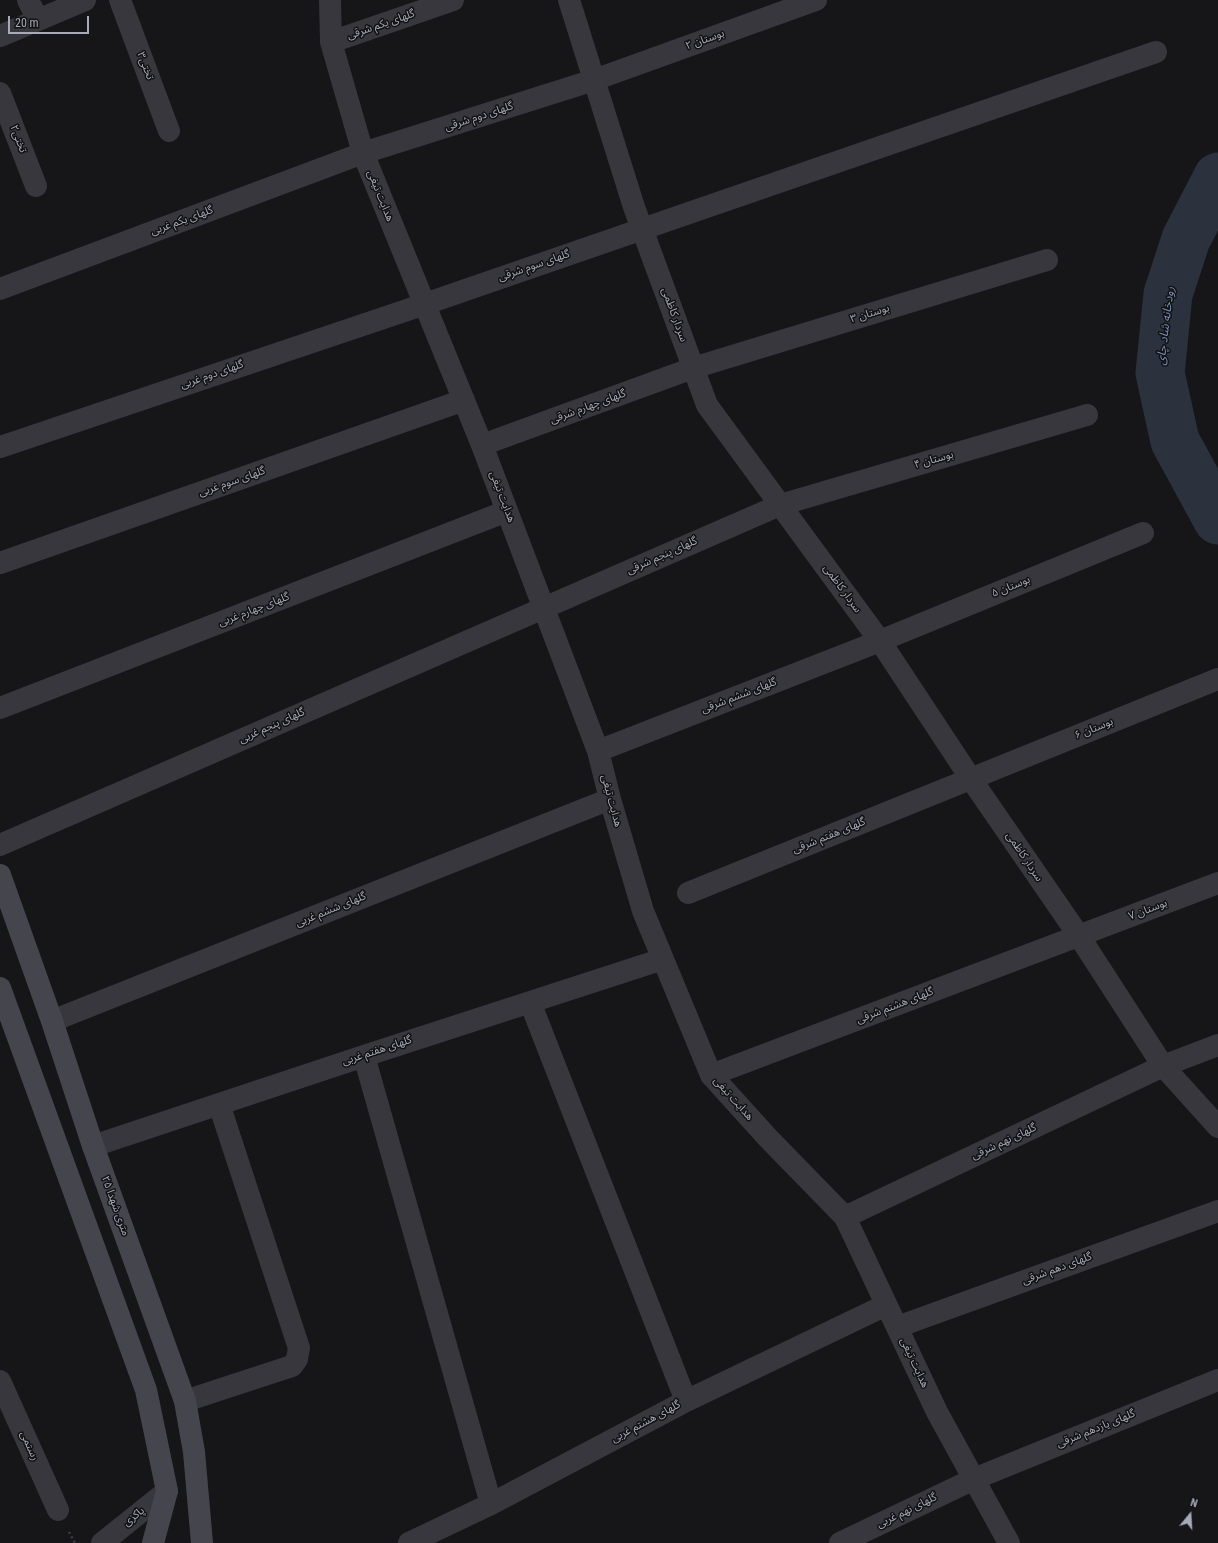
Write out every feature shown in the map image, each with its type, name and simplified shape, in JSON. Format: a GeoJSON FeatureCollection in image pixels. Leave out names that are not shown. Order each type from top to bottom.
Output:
{"type":"FeatureCollection","features":[{"type":"Feature","properties":{"kind":"main road","name":"۲۵ متری شهدا"},"geometry":{"type":"LineString","coordinates":[[0,875],[52,1021],[93,1146],[185,1401],[194,1452],[202,1543]]}},
{"type":"Feature","properties":{"kind":"main road"},"geometry":{"type":"LineString","coordinates":[[0,988],[146,1390],[167,1491],[153,1543]]}},
{"type":"Feature","properties":{"kind":"street"},"geometry":{"type":"LineString","coordinates":[[28,0],[38,20]]}},
{"type":"Feature","properties":{"kind":"street"},"geometry":{"type":"LineString","coordinates":[[0,36],[85,0]]}},
{"type":"Feature","properties":{"kind":"street","name":"تختی۳"},"geometry":{"type":"LineString","coordinates":[[120,0],[169,131]]}},
{"type":"Feature","properties":{"kind":"street","name":"هدایت تیغی"},"geometry":{"type":"LineString","coordinates":[[330,0],[331,42],[363,153],[482,445],[598,750],[610,799],[643,911],[711,1075],[768,1138],[845,1217],[937,1412],[1009,1543]]}},
{"type":"Feature","properties":{"kind":"street","name":"گلهای یکم شرقی"},"geometry":{"type":"LineString","coordinates":[[331,42],[453,0]]}},
{"type":"Feature","properties":{"kind":"street","name":"سردار کاظمی"},"geometry":{"type":"LineString","coordinates":[[569,0],[642,229],[707,405],[880,641],[971,779],[1078,936],[1163,1066],[1218,1126]]}},
{"type":"Feature","properties":{"kind":"street","name":"بوستان ۲"},"geometry":{"type":"LineString","coordinates":[[594,80],[816,0]]}},
{"type":"Feature","properties":{"kind":"street","name":"گلهای سوم شرقی"},"geometry":{"type":"LineString","coordinates":[[425,304],[1156,52]]}},
{"type":"Feature","properties":{"kind":"street","name":"گلهای دوم شرقی"},"geometry":{"type":"LineString","coordinates":[[363,153],[594,80]]}},
{"type":"Feature","properties":{"kind":"street","name":"تختی۲"},"geometry":{"type":"LineString","coordinates":[[0,93],[36,186]]}},
{"type":"Feature","properties":{"kind":"street","name":"گلهای یکم غربی"},"geometry":{"type":"LineString","coordinates":[[0,289],[363,153]]}},
{"type":"Feature","properties":{"kind":"street","name":"بوستان ۳"},"geometry":{"type":"LineString","coordinates":[[693,368],[1047,260]]}},
{"type":"Feature","properties":{"kind":"street","name":"گلهای دوم غربی"},"geometry":{"type":"LineString","coordinates":[[0,447],[425,304]]}},
{"type":"Feature","properties":{"kind":"street","name":"گلهای چهارم شرقی"},"geometry":{"type":"LineString","coordinates":[[482,445],[693,368]]}},
{"type":"Feature","properties":{"kind":"street","name":"گلهای سوم غربی"},"geometry":{"type":"LineString","coordinates":[[0,564],[464,400]]}},
{"type":"Feature","properties":{"kind":"street","name":"بوستان ۴"},"geometry":{"type":"LineString","coordinates":[[780,505],[1087,415]]}},
{"type":"Feature","properties":{"kind":"street","name":"گلهای پنجم شرقی"},"geometry":{"type":"LineString","coordinates":[[543,608],[780,505]]}},
{"type":"Feature","properties":{"kind":"street","name":"گلهای چهارم غربی"},"geometry":{"type":"LineString","coordinates":[[0,708],[507,511]]}},
{"type":"Feature","properties":{"kind":"street","name":"بوستان ۵"},"geometry":{"type":"LineString","coordinates":[[880,641],[1143,533]]}},
{"type":"Feature","properties":{"kind":"street","name":"گلهای پنجم غربی"},"geometry":{"type":"LineString","coordinates":[[0,845],[543,608]]}},
{"type":"Feature","properties":{"kind":"street","name":"گلهای ششم شرقی"},"geometry":{"type":"LineString","coordinates":[[598,750],[880,641]]}},
{"type":"Feature","properties":{"kind":"street","name":"بوستان ۶"},"geometry":{"type":"LineString","coordinates":[[971,779],[1218,678]]}},
{"type":"Feature","properties":{"kind":"street","name":"گلهای هفتم شرقی"},"geometry":{"type":"LineString","coordinates":[[688,893],[971,779]]}},
{"type":"Feature","properties":{"kind":"street","name":"گلهای ششم غربی"},"geometry":{"type":"LineString","coordinates":[[52,1021],[610,799]]}},
{"type":"Feature","properties":{"kind":"street","name":"بوستان ۷"},"geometry":{"type":"LineString","coordinates":[[1078,936],[1218,883]]}},
{"type":"Feature","properties":{"kind":"street","name":"گلهای هشتم شرقی"},"geometry":{"type":"LineString","coordinates":[[711,1075],[1078,936]]}},
{"type":"Feature","properties":{"kind":"street","name":"گلهای هفتم غربی"},"geometry":{"type":"LineString","coordinates":[[93,1146],[663,958]]}},
{"type":"Feature","properties":{"kind":"street"},"geometry":{"type":"LineString","coordinates":[[530,1002],[686,1401]]}},
{"type":"Feature","properties":{"kind":"street","name":"گلهای نهم شرقی"},"geometry":{"type":"LineString","coordinates":[[845,1217],[1163,1066],[1218,1045]]}},
{"type":"Feature","properties":{"kind":"street"},"geometry":{"type":"LineString","coordinates":[[364,1056],[491,1504]]}},
{"type":"Feature","properties":{"kind":"street"},"geometry":{"type":"LineString","coordinates":[[185,1401],[292,1366],[297,1359],[299,1348],[219,1104]]}},
{"type":"Feature","properties":{"kind":"street","name":"گلهای دهم شرقی"},"geometry":{"type":"LineString","coordinates":[[897,1327],[1218,1211]]}},
{"type":"Feature","properties":{"kind":"street","name":"گلهای هشتم غربی"},"geometry":{"type":"LineString","coordinates":[[409,1543],[491,1504],[686,1401],[886,1305]]}},
{"type":"Feature","properties":{"kind":"street","name":"گلهای یازدهم شرقی"},"geometry":{"type":"LineString","coordinates":[[974,1479],[1218,1380]]}},
{"type":"Feature","properties":{"kind":"street","name":"رستمی"},"geometry":{"type":"LineString","coordinates":[[0,1381],[58,1510]]}},
{"type":"Feature","properties":{"kind":"street","name":"گلهای نهم غربی"},"geometry":{"type":"LineString","coordinates":[[840,1543],[974,1479]]}},
{"type":"Feature","properties":{"kind":"street","name":"پاکزی"},"geometry":{"type":"LineString","coordinates":[[102,1543],[167,1491]]}},
{"type":"Feature","properties":{"kind":"waterway","name":"رودخانه شاد چای"},"geometry":{"type":"LineString","coordinates":[[1218,177],[1186,239],[1168,294],[1160,373],[1175,441],[1218,520]]}}]}
